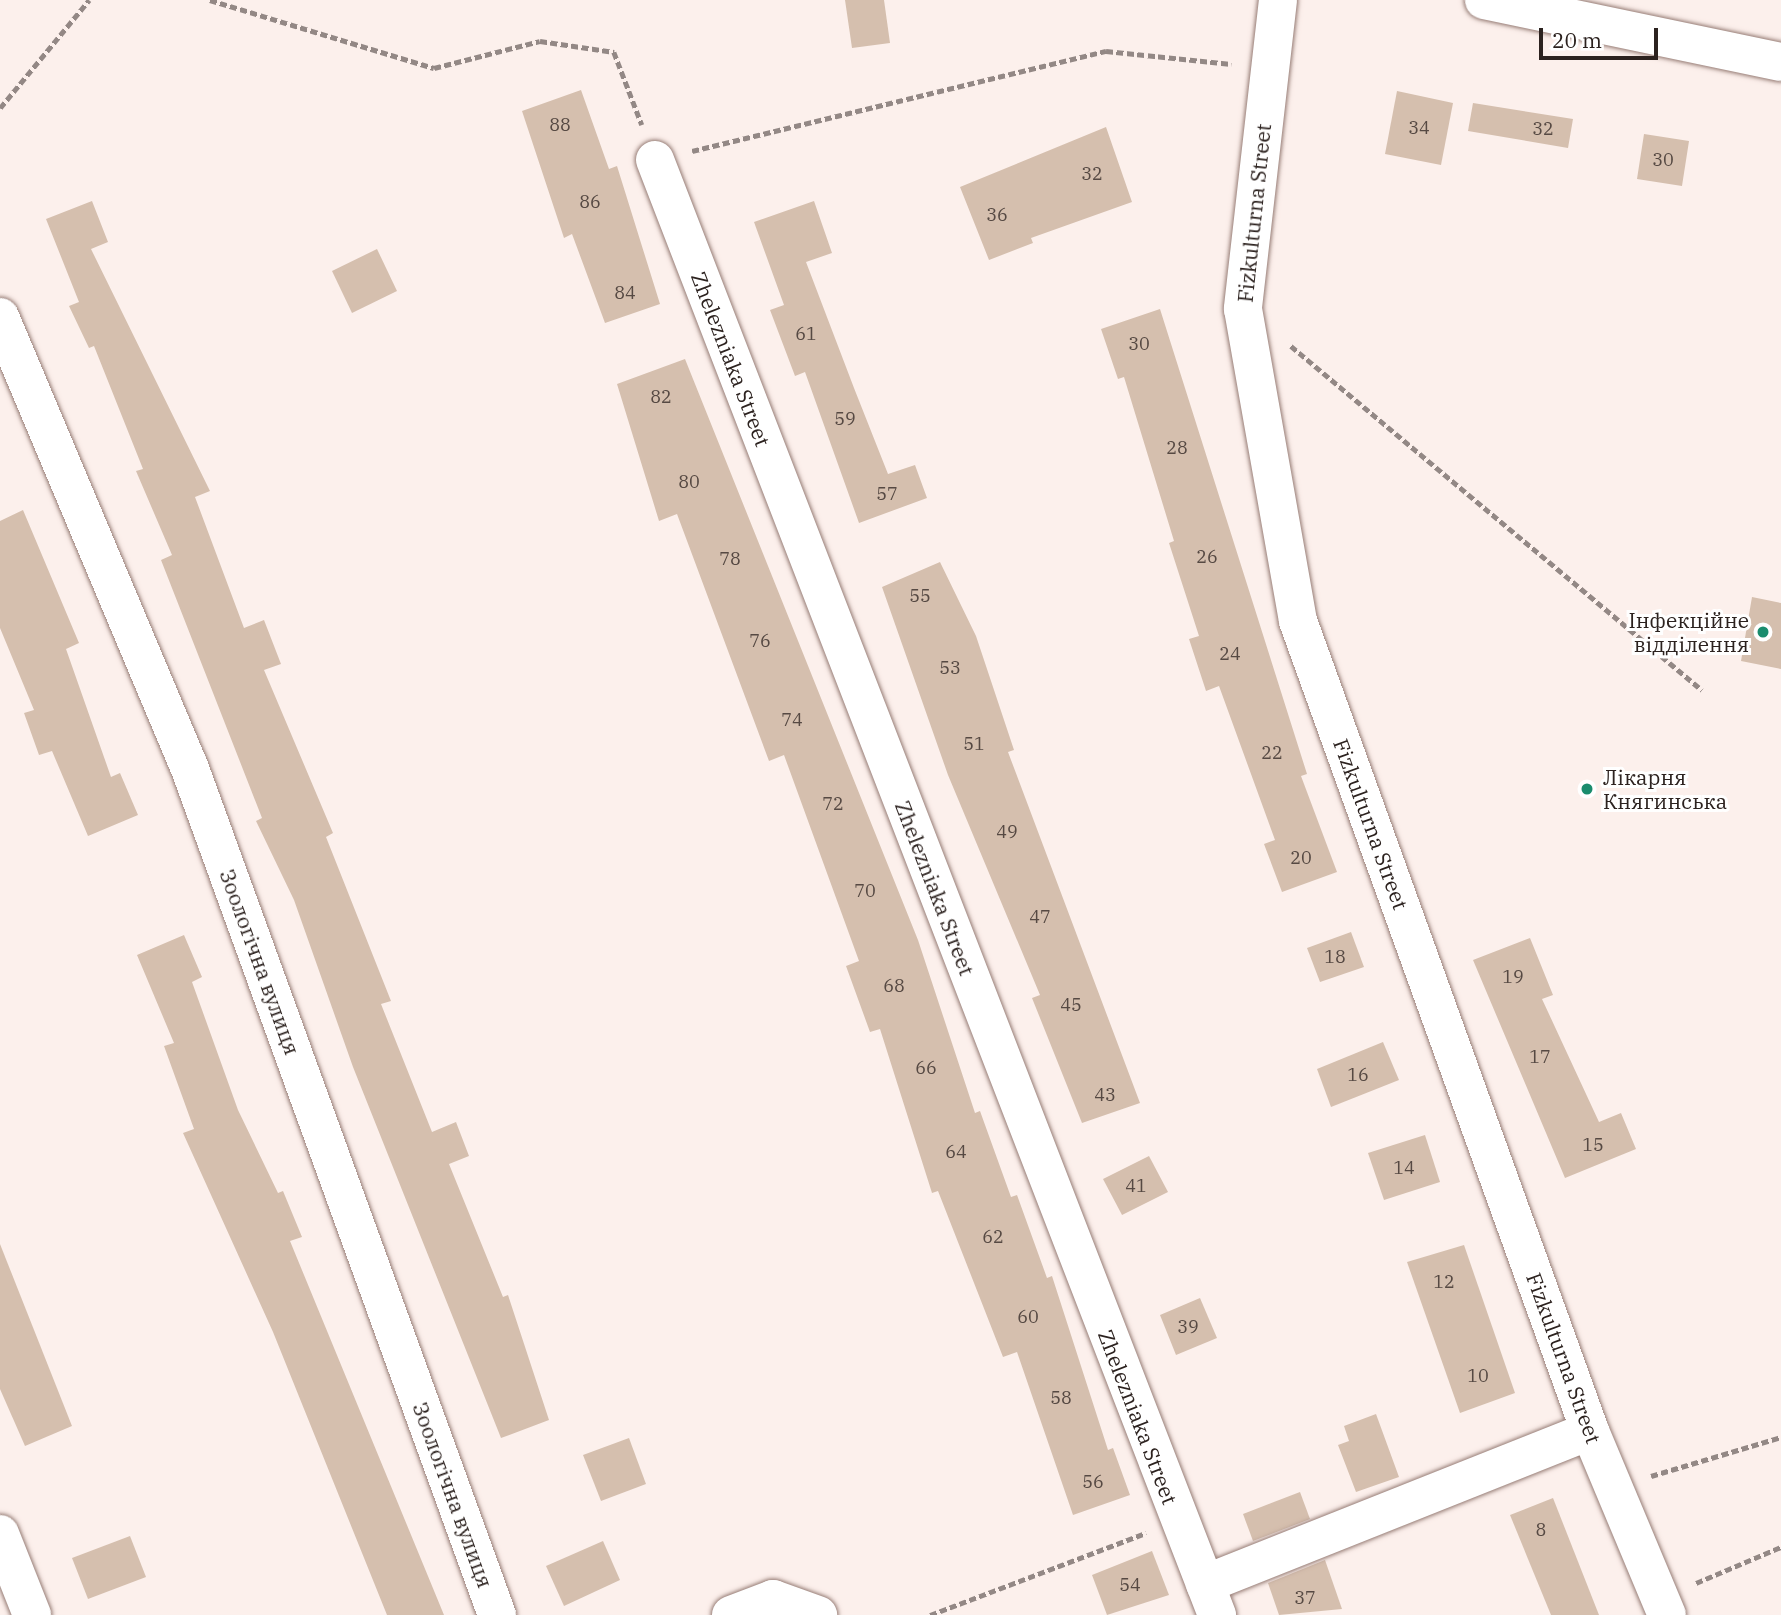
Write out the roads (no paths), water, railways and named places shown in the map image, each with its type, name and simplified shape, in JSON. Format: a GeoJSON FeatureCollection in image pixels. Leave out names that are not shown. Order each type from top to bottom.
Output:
{"type":"FeatureCollection","features":[{"type":"Feature","properties":{"kind":"street","name":"Fizkulturna Street"},"geometry":{"type":"LineString","coordinates":[[1278,0],[1242,309],[1297,621],[1590,1431],[1664,1608]]}},
{"type":"Feature","properties":{"kind":"street"},"geometry":{"type":"LineString","coordinates":[[1484,0],[1781,62]]}},
{"type":"Feature","properties":{"kind":"street","name":"Zhelezniaka Street"},"geometry":{"type":"LineString","coordinates":[[655,160],[1178,1521],[1211,1600]]}},
{"type":"Feature","properties":{"kind":"street","name":"Зоологічна вулиця"},"geometry":{"type":"LineString","coordinates":[[0,317],[189,766],[496,1615]]}},
{"type":"Feature","properties":{"kind":"street"},"geometry":{"type":"LineString","coordinates":[[1211,1600],[1590,1431]]}},
{"type":"Feature","properties":{"kind":"street"},"geometry":{"type":"LineString","coordinates":[[0,1534],[32,1615]]}},
{"type":"Feature","properties":{"kind":"street"},"geometry":{"type":"LineString","coordinates":[[731,1615],[773,1599],[818,1615]]}},
{"type":"Feature","properties":{"kind":"place","name":"Інфекційне відділення"},"geometry":{"type":"Point","coordinates":[1763,632]}},
{"type":"Feature","properties":{"kind":"place","name":"Лікарня Княгинська"},"geometry":{"type":"Point","coordinates":[1587,789]}}]}
